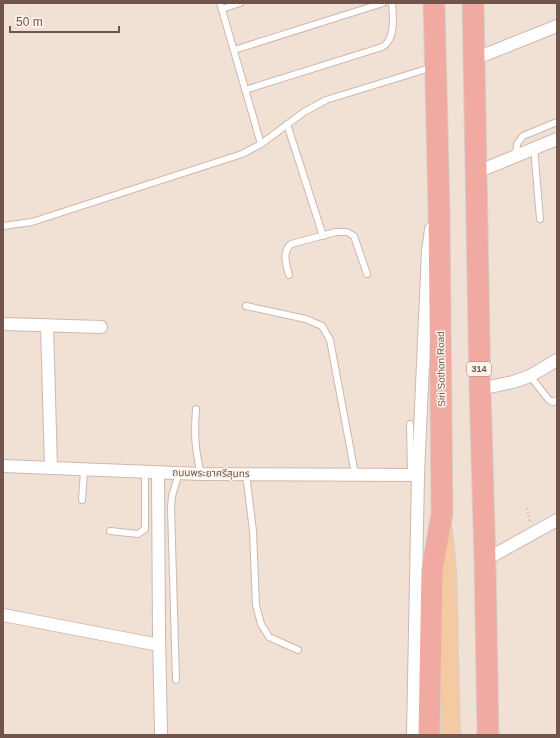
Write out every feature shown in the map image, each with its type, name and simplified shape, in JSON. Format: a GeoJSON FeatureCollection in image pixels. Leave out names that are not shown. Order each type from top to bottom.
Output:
{"type":"FeatureCollection","features":[{"type":"Feature","properties":{"kind":"highway","name":"Siri Sothon Road"},"geometry":{"type":"LineString","coordinates":[[434,3],[439,209],[442,514]]}},
{"type":"Feature","properties":{"kind":"highway","name":"314"},"geometry":{"type":"LineString","coordinates":[[473,3],[488,735]]}},
{"type":"Feature","properties":{"kind":"highway"},"geometry":{"type":"LineString","coordinates":[[428,735],[432,570],[442,514]]}},
{"type":"Feature","properties":{"kind":"main road","name":"Siri Sothon Road"},"geometry":{"type":"LineString","coordinates":[[442,514],[447,570],[451,735]]}},
{"type":"Feature","properties":{"kind":"street"},"geometry":{"type":"LineString","coordinates":[[474,58],[557,26]]}},
{"type":"Feature","properties":{"kind":"street"},"geometry":{"type":"LineString","coordinates":[[477,172],[534,148],[556,142]]}},
{"type":"Feature","properties":{"kind":"street"},"geometry":{"type":"LineString","coordinates":[[413,735],[415,475],[428,251],[431,228],[439,209]]}},
{"type":"Feature","properties":{"kind":"street"},"geometry":{"type":"LineString","coordinates":[[3,324],[101,327]]}},
{"type":"Feature","properties":{"kind":"street"},"geometry":{"type":"LineString","coordinates":[[47,325],[51,468]]}},
{"type":"Feature","properties":{"kind":"street"},"geometry":{"type":"LineString","coordinates":[[480,389],[514,382],[530,376],[557,360]]}},
{"type":"Feature","properties":{"kind":"street","name":"ถนนพระยาศรีสุนทร"},"geometry":{"type":"LineString","coordinates":[[3,466],[201,474],[415,475]]}},
{"type":"Feature","properties":{"kind":"street"},"geometry":{"type":"LineString","coordinates":[[158,472],[161,735]]}},
{"type":"Feature","properties":{"kind":"street"},"geometry":{"type":"LineString","coordinates":[[485,560],[557,520]]}},
{"type":"Feature","properties":{"kind":"street"},"geometry":{"type":"LineString","coordinates":[[3,615],[159,640]]}},
{"type":"Feature","properties":{"kind":"lane"},"geometry":{"type":"LineString","coordinates":[[240,3],[221,6],[261,144]]}},
{"type":"Feature","properties":{"kind":"lane"},"geometry":{"type":"LineString","coordinates":[[234,50],[383,3]]}},
{"type":"Feature","properties":{"kind":"lane"},"geometry":{"type":"LineString","coordinates":[[245,90],[379,48],[387,43],[391,35],[393,21],[392,3]]}},
{"type":"Feature","properties":{"kind":"lane"},"geometry":{"type":"LineString","coordinates":[[3,226],[32,222],[242,154],[261,144],[304,112],[326,100],[436,66]]}},
{"type":"Feature","properties":{"kind":"lane"},"geometry":{"type":"LineString","coordinates":[[516,156],[517,144],[522,136],[557,122]]}},
{"type":"Feature","properties":{"kind":"lane"},"geometry":{"type":"LineString","coordinates":[[287,124],[323,236]]}},
{"type":"Feature","properties":{"kind":"lane"},"geometry":{"type":"LineString","coordinates":[[534,148],[540,219]]}},
{"type":"Feature","properties":{"kind":"lane"},"geometry":{"type":"LineString","coordinates":[[289,275],[285,258],[287,248],[291,244],[336,232],[347,232],[354,236],[367,274]]}},
{"type":"Feature","properties":{"kind":"lane"},"geometry":{"type":"LineString","coordinates":[[246,306],[306,320],[322,326],[330,340],[355,474]]}},
{"type":"Feature","properties":{"kind":"lane"},"geometry":{"type":"LineString","coordinates":[[530,376],[549,400],[553,402],[557,400]]}},
{"type":"Feature","properties":{"kind":"lane"},"geometry":{"type":"LineString","coordinates":[[196,409],[194,431],[196,452],[201,474]]}},
{"type":"Feature","properties":{"kind":"lane"},"geometry":{"type":"LineString","coordinates":[[410,424],[415,475]]}},
{"type":"Feature","properties":{"kind":"lane"},"geometry":{"type":"LineString","coordinates":[[82,500],[84,470]]}},
{"type":"Feature","properties":{"kind":"lane"},"geometry":{"type":"LineString","coordinates":[[110,531],[138,534],[145,529],[145,472]]}},
{"type":"Feature","properties":{"kind":"lane"},"geometry":{"type":"LineString","coordinates":[[176,680],[171,508],[172,496],[179,473]]}},
{"type":"Feature","properties":{"kind":"lane"},"geometry":{"type":"LineString","coordinates":[[246,474],[253,531],[256,605],[261,624],[270,637],[298,650]]}},
{"type":"Feature","properties":{"kind":"lane"},"geometry":{"type":"LineString","coordinates":[[159,640],[174,634]]}},
{"type":"Feature","properties":{"kind":"shaded area"},"geometry":{"type":"Polygon","coordinates":[[[3,3],[557,3],[557,735],[3,735],[3,3]]]}}]}
